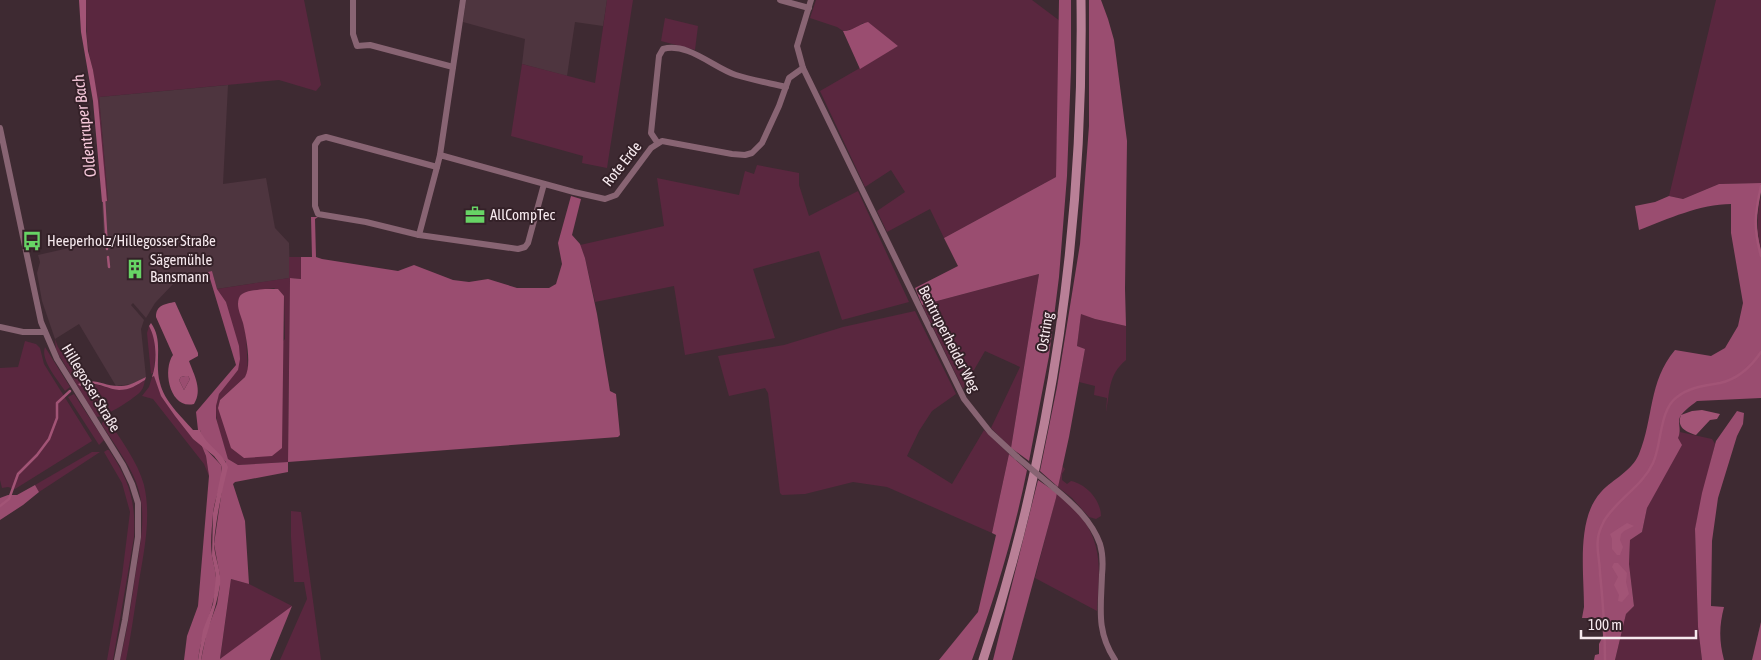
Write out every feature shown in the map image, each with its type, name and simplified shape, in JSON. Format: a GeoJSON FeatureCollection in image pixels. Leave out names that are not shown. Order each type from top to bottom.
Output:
{"type":"FeatureCollection","features":[{"type":"Feature","properties":{"kind":"main road","name":"Ostring"},"geometry":{"type":"LineString","coordinates":[[983,660],[1010,572],[1030,493],[1043,431],[1062,316],[1078,165],[1081,56],[1080,0]]}},
{"type":"Feature","properties":{"kind":"street"},"geometry":{"type":"LineString","coordinates":[[353,0],[352,34],[357,46],[370,45],[452,67]]}},
{"type":"Feature","properties":{"kind":"street"},"geometry":{"type":"LineString","coordinates":[[418,235],[440,155],[463,0]]}},
{"type":"Feature","properties":{"kind":"street"},"geometry":{"type":"LineString","coordinates":[[780,0],[809,8]]}},
{"type":"Feature","properties":{"kind":"street","name":"Bentruperheider Weg"},"geometry":{"type":"LineString","coordinates":[[812,0],[797,46],[803,68],[964,400],[990,432],[1017,458],[1074,506],[1093,528],[1100,545],[1103,561],[1101,627],[1105,642],[1115,660]]}},
{"type":"Feature","properties":{"kind":"street"},"geometry":{"type":"LineString","coordinates":[[657,142],[651,133],[658,56],[663,49],[673,48],[700,56],[734,74],[786,87]]}},
{"type":"Feature","properties":{"kind":"street","name":"Rote Erde"},"geometry":{"type":"LineString","coordinates":[[440,155],[598,199],[611,198],[657,142],[668,141],[739,155],[752,153],[762,143],[792,74],[803,68]]}},
{"type":"Feature","properties":{"kind":"street","name":"Hillegosser Straße"},"geometry":{"type":"LineString","coordinates":[[0,128],[45,332],[57,359],[123,465],[138,503],[138,537],[117,660]]}},
{"type":"Feature","properties":{"kind":"street"},"geometry":{"type":"LineString","coordinates":[[437,167],[326,137],[318,139],[315,145],[315,206],[318,214],[366,222],[418,235],[518,249],[527,246],[544,184]]}},
{"type":"Feature","properties":{"kind":"street"},"geometry":{"type":"LineString","coordinates":[[0,327],[23,332],[45,332]]}},
{"type":"Feature","properties":{"kind":"shaded area"},"geometry":{"type":"Polygon","coordinates":[[[79,0],[86,0],[88,51],[98,101],[107,201],[102,202],[93,101],[81,32],[79,0]]]}},
{"type":"Feature","properties":{"kind":"shaded area"},"geometry":{"type":"Polygon","coordinates":[[[86,0],[304,0],[321,85],[316,91],[279,80],[99,97],[107,201],[93,70],[86,27],[86,0]]]}},
{"type":"Feature","properties":{"kind":"shaded area"},"geometry":{"type":"Polygon","coordinates":[[[466,0],[607,0],[603,26],[575,22],[567,76],[522,64],[525,39],[463,22],[466,0]]]}},
{"type":"Feature","properties":{"kind":"shaded area"},"geometry":{"type":"Polygon","coordinates":[[[607,0],[633,0],[607,168],[582,163],[583,156],[511,136],[522,64],[595,83],[607,0]]]}},
{"type":"Feature","properties":{"kind":"shaded area"},"geometry":{"type":"Polygon","coordinates":[[[816,0],[1032,0],[1060,21],[1056,177],[944,238],[930,209],[887,232],[877,211],[905,192],[891,170],[865,187],[820,91],[898,46],[863,23],[854,29],[843,31],[837,27],[810,18],[816,0]]]}},
{"type":"Feature","properties":{"kind":"shaded area"},"geometry":{"type":"Polygon","coordinates":[[[1059,0],[1071,0],[1071,69],[1067,176],[1059,277],[1049,356],[1029,461],[1011,448],[1039,274],[922,305],[915,288],[958,266],[944,238],[1056,177],[1059,0]]]}},
{"type":"Feature","properties":{"kind":"shaded area"},"geometry":{"type":"Polygon","coordinates":[[[1089,0],[1101,0],[1114,40],[1127,141],[1126,326],[1081,314],[1077,346],[1085,349],[1058,487],[1040,471],[1057,387],[1080,244],[1089,126],[1089,0]]]}},
{"type":"Feature","properties":{"kind":"shaded area"},"geometry":{"type":"Polygon","coordinates":[[[1716,0],[1761,0],[1761,183],[1719,184],[1683,199],[1669,196],[1716,0]]]}},
{"type":"Feature","properties":{"kind":"shaded area"},"geometry":{"type":"Polygon","coordinates":[[[665,18],[698,26],[695,50],[661,41],[665,18]]]}},
{"type":"Feature","properties":{"kind":"shaded area"},"geometry":{"type":"Polygon","coordinates":[[[868,22],[898,46],[860,69],[843,31],[868,22]]]}},
{"type":"Feature","properties":{"kind":"shaded area"},"geometry":{"type":"Polygon","coordinates":[[[228,85],[223,184],[266,178],[275,228],[289,243],[290,278],[217,289],[212,271],[174,283],[155,303],[146,318],[133,303],[131,305],[144,320],[141,329],[146,377],[132,384],[116,386],[79,324],[55,339],[42,301],[37,273],[40,262],[38,255],[104,240],[102,202],[108,200],[99,97],[228,85]]]}},
{"type":"Feature","properties":{"kind":"shaded area"},"geometry":{"type":"Polygon","coordinates":[[[757,165],[799,173],[799,185],[809,216],[858,191],[909,302],[842,320],[819,251],[753,269],[775,338],[685,355],[674,286],[595,302],[585,258],[580,245],[664,226],[657,178],[739,195],[745,171],[754,174],[757,165]]]}},
{"type":"Feature","properties":{"kind":"shaded area"},"geometry":{"type":"Polygon","coordinates":[[[1761,183],[1757,219],[1761,250],[1761,398],[1697,401],[1681,415],[1678,438],[1682,445],[1647,508],[1642,532],[1630,540],[1629,564],[1634,606],[1626,614],[1615,660],[1594,660],[1595,655],[1599,654],[1599,644],[1603,636],[1602,618],[1582,618],[1584,607],[1583,546],[1588,516],[1593,503],[1606,487],[1636,460],[1644,441],[1660,375],[1666,362],[1675,350],[1711,356],[1725,348],[1738,326],[1743,303],[1731,233],[1731,204],[1696,209],[1639,230],[1635,206],[1655,202],[1669,196],[1683,199],[1719,184],[1761,183]]]}},
{"type":"Feature","properties":{"kind":"shaded area"},"geometry":{"type":"Polygon","coordinates":[[[1761,195],[1761,250],[1758,222],[1761,195]]]}},
{"type":"Feature","properties":{"kind":"shaded area"},"geometry":{"type":"Polygon","coordinates":[[[571,196],[581,199],[572,235],[580,244],[585,258],[610,391],[616,394],[620,435],[618,437],[288,462],[290,278],[301,279],[301,257],[312,257],[311,217],[318,217],[315,219],[316,257],[322,259],[398,271],[414,265],[453,280],[469,282],[488,279],[517,288],[549,288],[556,284],[562,264],[558,243],[571,196]]]}},
{"type":"Feature","properties":{"kind":"shaded area"},"geometry":{"type":"Polygon","coordinates":[[[289,257],[301,257],[301,279],[290,278],[288,462],[238,465],[228,459],[216,410],[219,394],[238,370],[226,302],[217,289],[289,278],[289,257]],[[274,288],[242,294],[238,302],[246,335],[248,372],[220,400],[218,408],[285,339],[284,296],[274,288]]]}},
{"type":"Feature","properties":{"kind":"shaded area"},"geometry":{"type":"Polygon","coordinates":[[[212,271],[217,289],[226,302],[239,346],[240,359],[238,370],[219,394],[216,406],[216,418],[228,459],[238,465],[288,462],[288,472],[235,482],[233,484],[245,521],[249,584],[231,579],[220,659],[292,606],[270,660],[201,660],[207,631],[217,604],[220,585],[214,544],[226,462],[203,440],[200,430],[198,430],[196,412],[236,365],[208,272],[212,271]]]}},
{"type":"Feature","properties":{"kind":"shaded area"},"geometry":{"type":"Polygon","coordinates":[[[1039,274],[1011,448],[991,428],[1020,367],[985,351],[963,389],[922,305],[1039,274]]]}},
{"type":"Feature","properties":{"kind":"shaded area"},"geometry":{"type":"Polygon","coordinates":[[[278,289],[284,296],[282,448],[272,456],[244,458],[231,448],[218,408],[220,400],[245,377],[247,372],[248,350],[238,309],[239,298],[247,292],[278,289]]]}},
{"type":"Feature","properties":{"kind":"shaded area"},"geometry":{"type":"Polygon","coordinates":[[[175,302],[198,353],[198,356],[189,361],[198,388],[197,399],[194,404],[186,404],[179,401],[170,387],[168,370],[173,355],[156,317],[159,308],[165,304],[175,302]],[[188,376],[181,377],[179,380],[184,390],[190,379],[188,376]]]}},
{"type":"Feature","properties":{"kind":"shaded area"},"geometry":{"type":"Polygon","coordinates":[[[915,311],[956,394],[932,411],[919,431],[907,456],[952,484],[984,430],[1009,454],[992,533],[887,487],[853,482],[805,494],[782,495],[780,493],[768,393],[765,388],[729,396],[718,356],[784,345],[843,327],[915,311]]]}},
{"type":"Feature","properties":{"kind":"shaded area"},"geometry":{"type":"Polygon","coordinates":[[[1081,313],[1095,319],[1126,326],[1126,360],[1113,378],[1106,413],[1107,398],[1094,395],[1095,386],[1079,382],[1085,349],[1077,346],[1081,313]]]}},
{"type":"Feature","properties":{"kind":"shaded area"},"geometry":{"type":"Polygon","coordinates":[[[151,323],[157,337],[158,375],[165,396],[193,430],[200,430],[228,467],[214,543],[220,574],[220,585],[201,660],[198,660],[203,630],[213,604],[216,576],[212,556],[213,513],[222,469],[214,456],[193,439],[161,396],[154,376],[152,377],[155,365],[155,352],[154,338],[149,326],[151,323]]]}},
{"type":"Feature","properties":{"kind":"shaded area"},"geometry":{"type":"Polygon","coordinates":[[[149,326],[152,331],[155,349],[154,367],[151,374],[147,333],[149,326]]]}},
{"type":"Feature","properties":{"kind":"shaded area"},"geometry":{"type":"Polygon","coordinates":[[[55,339],[58,347],[83,382],[79,384],[80,386],[95,384],[123,390],[145,380],[142,390],[120,407],[96,417],[56,350],[55,339]]]}},
{"type":"Feature","properties":{"kind":"shaded area"},"geometry":{"type":"Polygon","coordinates":[[[25,341],[36,344],[40,348],[44,364],[92,441],[15,489],[2,488],[0,480],[0,368],[18,367],[25,341]]]}},
{"type":"Feature","properties":{"kind":"shaded area"},"geometry":{"type":"Polygon","coordinates":[[[45,347],[70,387],[65,391],[47,364],[44,352],[45,347]]]}},
{"type":"Feature","properties":{"kind":"shaded area"},"geometry":{"type":"Polygon","coordinates":[[[154,375],[162,396],[193,439],[201,444],[206,456],[209,476],[204,464],[153,399],[142,396],[149,387],[154,375]]]}},
{"type":"Feature","properties":{"kind":"shaded area"},"geometry":{"type":"Polygon","coordinates":[[[188,376],[190,379],[184,390],[179,380],[188,376]]]}},
{"type":"Feature","properties":{"kind":"shaded area"},"geometry":{"type":"Polygon","coordinates":[[[146,377],[145,380],[123,390],[95,384],[80,386],[78,384],[90,381],[113,386],[126,386],[146,377]]]}},
{"type":"Feature","properties":{"kind":"shaded area"},"geometry":{"type":"Polygon","coordinates":[[[74,394],[104,440],[99,445],[68,397],[74,394]]]}},
{"type":"Feature","properties":{"kind":"shaded area"},"geometry":{"type":"Polygon","coordinates":[[[1702,410],[1720,414],[1717,419],[1710,420],[1696,435],[1681,426],[1681,415],[1702,410]]]}},
{"type":"Feature","properties":{"kind":"shaded area"},"geometry":{"type":"Polygon","coordinates":[[[1737,411],[1744,413],[1743,424],[1737,436],[1718,498],[1712,541],[1711,606],[1724,607],[1720,634],[1724,660],[1702,660],[1698,627],[1695,529],[1702,493],[1716,441],[1737,411]]]}},
{"type":"Feature","properties":{"kind":"shaded area"},"geometry":{"type":"Polygon","coordinates":[[[107,418],[138,468],[146,498],[146,537],[126,660],[120,660],[129,618],[141,541],[142,505],[133,475],[102,425],[107,418]]]}},
{"type":"Feature","properties":{"kind":"shaded area"},"geometry":{"type":"Polygon","coordinates":[[[1680,432],[1712,439],[1715,444],[1695,529],[1698,627],[1702,660],[1615,660],[1626,614],[1634,606],[1629,564],[1630,540],[1642,532],[1647,508],[1659,485],[1680,432]]]}},
{"type":"Feature","properties":{"kind":"shaded area"},"geometry":{"type":"Polygon","coordinates":[[[201,444],[221,465],[222,471],[214,508],[211,535],[211,551],[216,574],[216,586],[198,660],[184,660],[187,636],[198,606],[209,476],[206,456],[201,444]]]}},
{"type":"Feature","properties":{"kind":"shaded area"},"geometry":{"type":"Polygon","coordinates":[[[109,450],[122,471],[130,491],[134,512],[134,537],[113,660],[107,660],[122,576],[130,512],[122,483],[104,452],[109,450]]]}},
{"type":"Feature","properties":{"kind":"shaded area"},"geometry":{"type":"Polygon","coordinates":[[[92,452],[100,452],[39,492],[35,485],[92,452]]]}},
{"type":"Feature","properties":{"kind":"shaded area"},"geometry":{"type":"Polygon","coordinates":[[[1009,454],[1027,470],[1010,542],[988,613],[972,660],[939,660],[978,612],[996,535],[992,533],[1009,454]]]}},
{"type":"Feature","properties":{"kind":"shaded area"},"geometry":{"type":"Polygon","coordinates":[[[1062,466],[1065,469],[1062,474],[1062,480],[1067,484],[1071,481],[1077,483],[1087,489],[1098,504],[1101,516],[1096,519],[1089,517],[1072,498],[1058,487],[1062,466]]]}},
{"type":"Feature","properties":{"kind":"shaded area"},"geometry":{"type":"Polygon","coordinates":[[[1038,480],[1057,493],[1056,498],[1012,660],[993,660],[1038,480]]]}},
{"type":"Feature","properties":{"kind":"shaded area"},"geometry":{"type":"Polygon","coordinates":[[[35,485],[39,492],[0,520],[0,498],[8,495],[17,495],[35,485]]]}},
{"type":"Feature","properties":{"kind":"shaded area"},"geometry":{"type":"Polygon","coordinates":[[[1057,493],[1082,518],[1094,540],[1099,563],[1097,611],[1035,578],[1057,493]]]}},
{"type":"Feature","properties":{"kind":"shaded area"},"geometry":{"type":"Polygon","coordinates":[[[291,511],[301,512],[321,660],[280,660],[307,599],[304,582],[294,582],[291,511]]]}},
{"type":"Feature","properties":{"kind":"shaded area"},"geometry":{"type":"Polygon","coordinates":[[[1627,523],[1634,526],[1621,534],[1620,540],[1623,547],[1620,555],[1617,555],[1612,549],[1610,534],[1627,523]]]}},
{"type":"Feature","properties":{"kind":"shaded area"},"geometry":{"type":"Polygon","coordinates":[[[1614,563],[1618,563],[1627,573],[1626,582],[1629,594],[1622,602],[1618,601],[1619,595],[1614,585],[1618,577],[1612,567],[1614,563]]]}},
{"type":"Feature","properties":{"kind":"shaded area"},"geometry":{"type":"Polygon","coordinates":[[[231,579],[249,584],[292,606],[220,660],[231,579]]]}},
{"type":"Feature","properties":{"kind":"shaded area"},"geometry":{"type":"Polygon","coordinates":[[[1761,622],[1761,660],[1752,660],[1761,622]]]}},
{"type":"Feature","properties":{"kind":"waterway"},"geometry":{"type":"LineString","coordinates":[[1761,186],[1756,221],[1761,256]]}},
{"type":"Feature","properties":{"kind":"waterway","name":"Oldentruper Bach"},"geometry":{"type":"LineString","coordinates":[[104,198],[107,249]]}},
{"type":"Feature","properties":{"kind":"waterway","name":"Oldentruper Bach"},"geometry":{"type":"LineString","coordinates":[[108,257],[109,267]]}},
{"type":"Feature","properties":{"kind":"waterway"},"geometry":{"type":"LineString","coordinates":[[1605,660],[1603,606],[1597,547],[1604,521],[1609,513],[1643,479],[1653,463],[1664,419],[1671,403],[1677,397],[1697,387],[1733,379],[1753,363],[1761,352]]}},
{"type":"Feature","properties":{"kind":"waterway"},"geometry":{"type":"LineString","coordinates":[[0,506],[9,499],[18,474],[37,455],[49,439],[57,418],[57,403],[70,391]]}},
{"type":"Feature","properties":{"kind":"place","name":"AllCompTec"},"geometry":{"type":"Point","coordinates":[475,215]}},
{"type":"Feature","properties":{"kind":"place","name":"Heeperholz/Hillegosser Straße"},"geometry":{"type":"Point","coordinates":[32,241]}},
{"type":"Feature","properties":{"kind":"place","name":"Sägemühle Bansmann"},"geometry":{"type":"Point","coordinates":[135,269]}}]}
